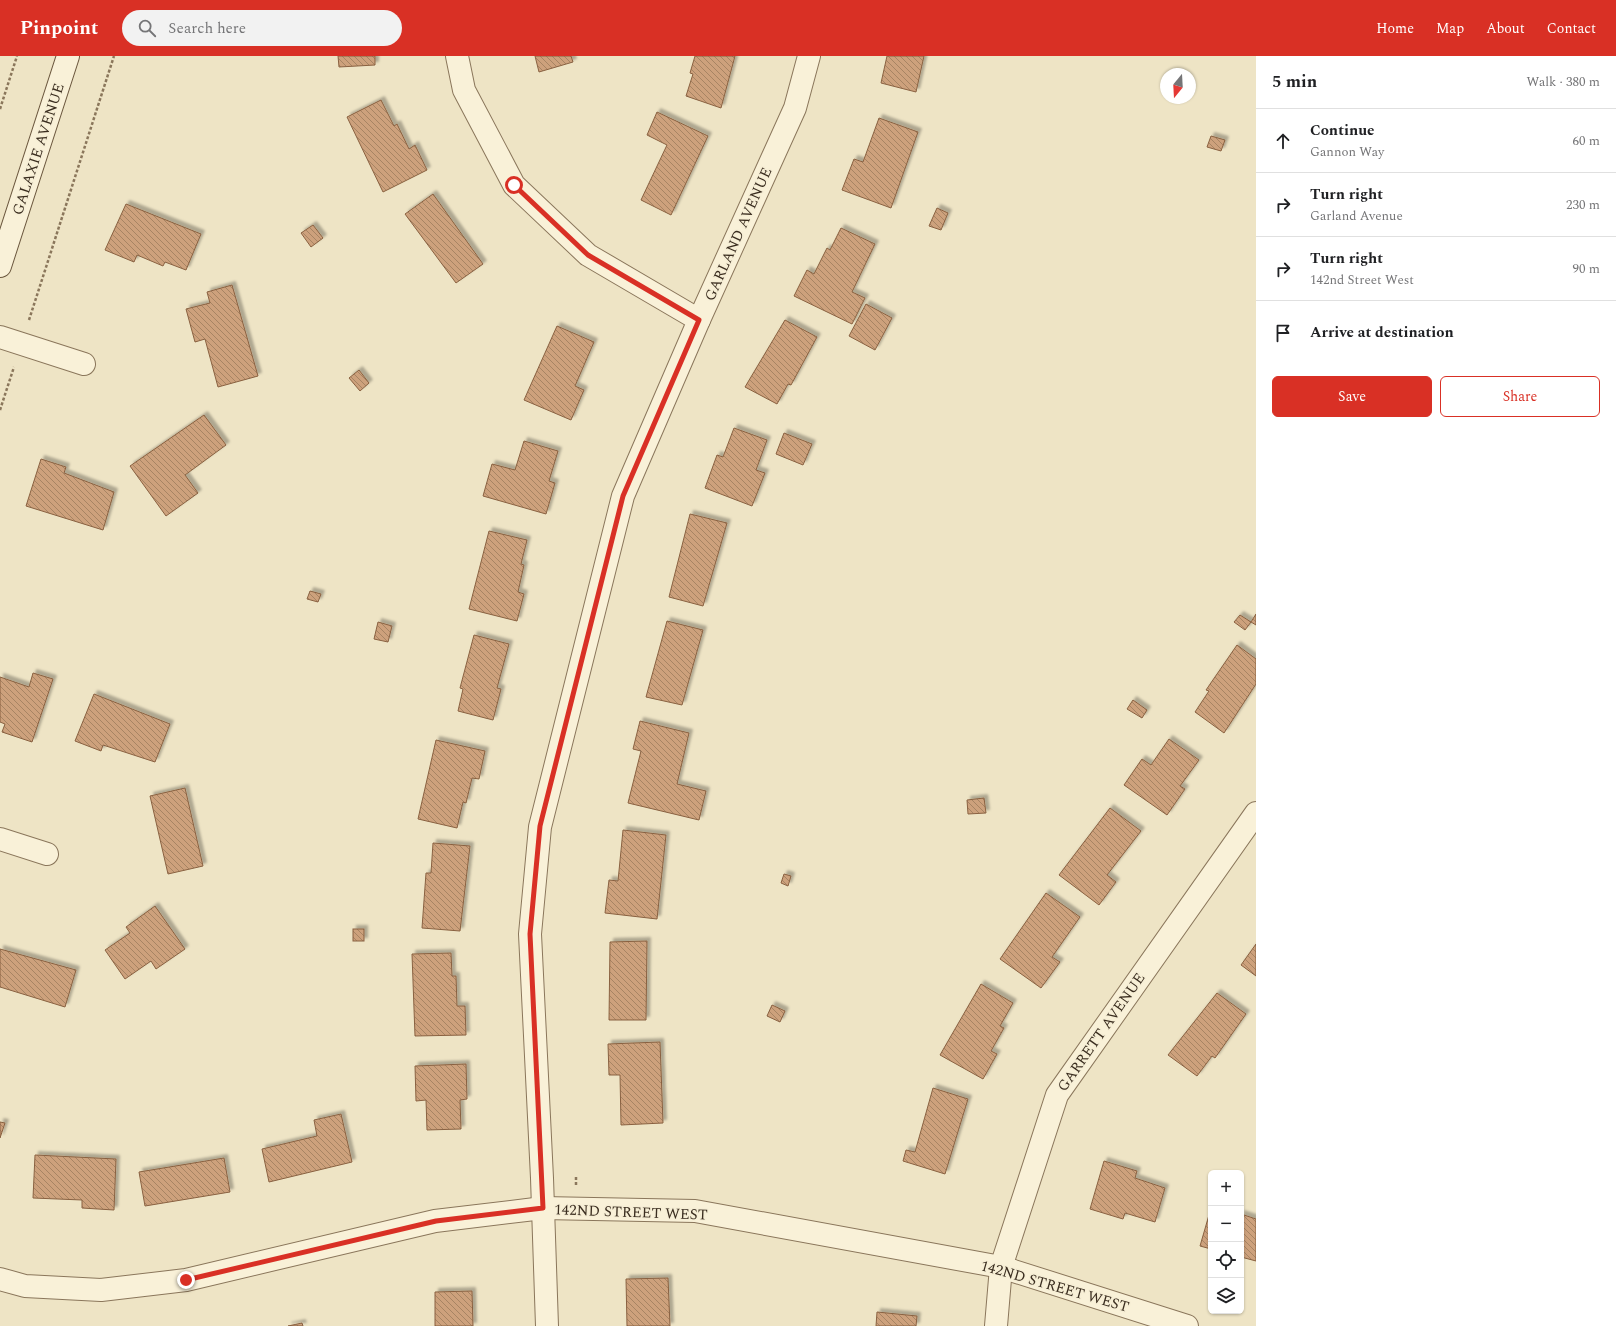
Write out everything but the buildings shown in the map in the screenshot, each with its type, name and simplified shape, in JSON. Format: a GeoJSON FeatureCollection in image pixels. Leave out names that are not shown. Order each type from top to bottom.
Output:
{"type":"FeatureCollection","features":[{"type":"Feature","properties":{"kind":"street","name":"GALAXIE AVENUE"},"geometry":{"type":"LineString","coordinates":[[0,266],[68,56]]}},
{"type":"Feature","properties":{"kind":"street"},"geometry":{"type":"LineString","coordinates":[[457,56],[464,90],[514,185],[588,255],[699,320]]}},
{"type":"Feature","properties":{"kind":"street","name":"GARLAND AVENUE"},"geometry":{"type":"LineString","coordinates":[[547,1326],[530,934],[540,826],[623,496],[699,320],[795,108],[809,56]]}},
{"type":"Feature","properties":{"kind":"street"},"geometry":{"type":"LineString","coordinates":[[0,337],[84,364]]}},
{"type":"Feature","properties":{"kind":"street","name":"GARRETT AVENUE"},"geometry":{"type":"LineString","coordinates":[[996,1326],[1001,1268],[1056,1095],[1256,812]]}},
{"type":"Feature","properties":{"kind":"street"},"geometry":{"type":"LineString","coordinates":[[0,839],[47,854]]}},
{"type":"Feature","properties":{"kind":"street","name":"142ND STREET WEST"},"geometry":{"type":"LineString","coordinates":[[0,1279],[25,1286],[101,1290],[186,1280],[436,1221],[543,1208],[695,1211],[1001,1268],[1187,1326]]}},
{"type":"Feature","properties":{"kind":"path"},"geometry":{"type":"LineString","coordinates":[[0,109],[17,56]]}},
{"type":"Feature","properties":{"kind":"path"},"geometry":{"type":"LineString","coordinates":[[0,410],[114,56]]}},
{"type":"Feature","properties":{"kind":"route"},"geometry":{"type":"LineString","coordinates":[[186,1280],[436,1221],[543,1208],[530,934],[540,826],[623,496],[699,320],[588,255],[514,185]]}}]}
